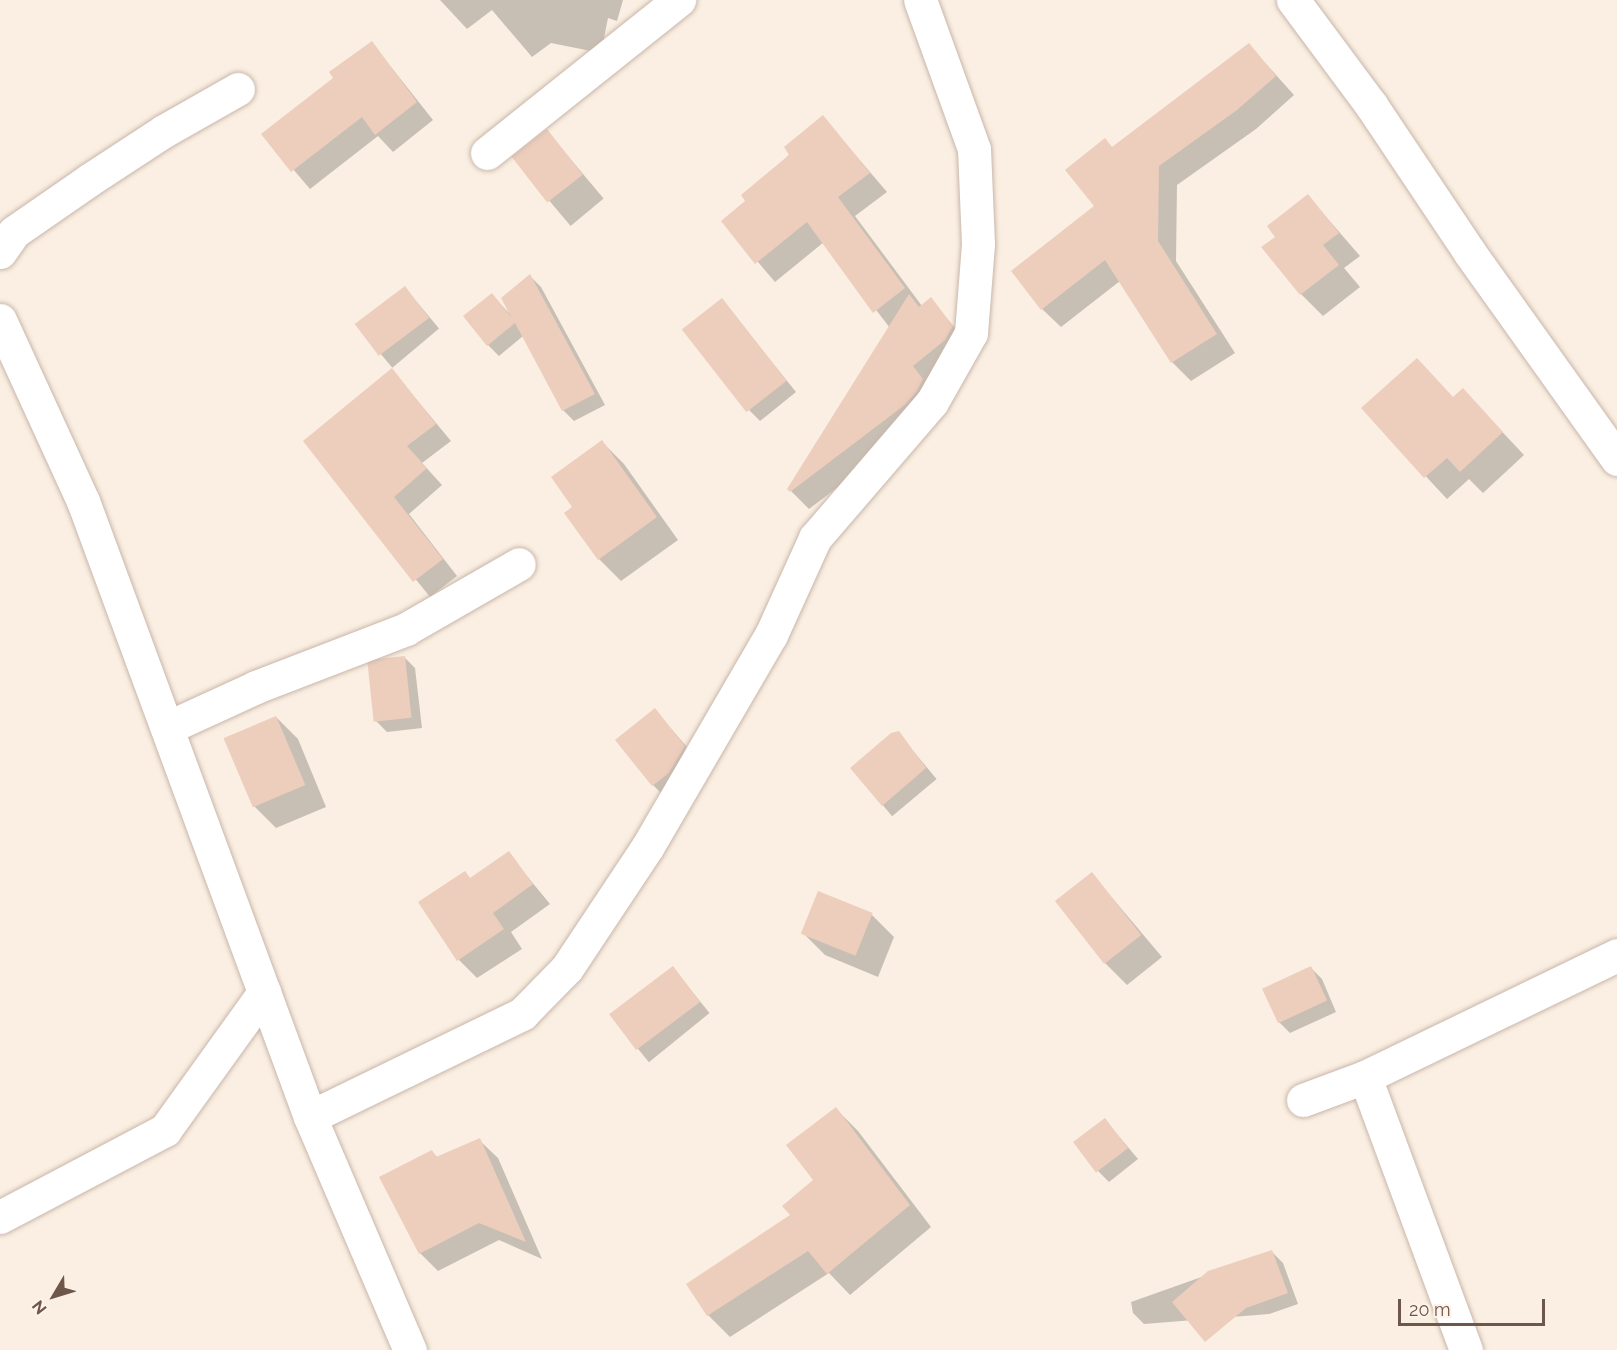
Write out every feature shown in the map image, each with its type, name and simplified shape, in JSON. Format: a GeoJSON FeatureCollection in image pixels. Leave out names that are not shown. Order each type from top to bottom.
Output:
{"type":"FeatureCollection","features":[{"type":"Feature","properties":{"kind":"street"},"geometry":{"type":"LineString","coordinates":[[487,153],[679,0]]}},
{"type":"Feature","properties":{"kind":"street"},"geometry":{"type":"LineString","coordinates":[[310,1117],[522,1014],[567,968],[648,846],[765,645],[815,538],[932,402],[971,333],[978,244],[974,149],[920,0]]}},
{"type":"Feature","properties":{"kind":"street"},"geometry":{"type":"LineString","coordinates":[[1293,0],[1371,105],[1470,253],[1617,459]]}},
{"type":"Feature","properties":{"kind":"street"},"geometry":{"type":"LineString","coordinates":[[0,252],[14,232],[89,180],[164,131],[238,89]]}},
{"type":"Feature","properties":{"kind":"street"},"geometry":{"type":"LineString","coordinates":[[0,320],[83,501],[169,727],[310,1117],[410,1350]]}},
{"type":"Feature","properties":{"kind":"street"},"geometry":{"type":"LineString","coordinates":[[169,727],[256,687],[406,629],[519,564]]}},
{"type":"Feature","properties":{"kind":"street"},"geometry":{"type":"LineString","coordinates":[[1303,1100],[1365,1077],[1617,954]]}},
{"type":"Feature","properties":{"kind":"street"},"geometry":{"type":"LineString","coordinates":[[0,1216],[165,1130],[264,992]]}},
{"type":"Feature","properties":{"kind":"street"},"geometry":{"type":"LineString","coordinates":[[1365,1077],[1466,1350]]}},
{"type":"Feature","properties":{"kind":"building"},"geometry":{"type":"Polygon","coordinates":[[[372,41],[417,102],[375,135],[362,117],[291,172],[261,134],[333,78],[329,72],[372,41]]]}},
{"type":"Feature","properties":{"kind":"building"},"geometry":{"type":"Polygon","coordinates":[[[1249,43],[1276,76],[1237,110],[1159,166],[1158,241],[1217,334],[1171,363],[1105,260],[1041,310],[1011,271],[1094,206],[1065,170],[1105,138],[1112,147],[1249,43]]]}},
{"type":"Feature","properties":{"kind":"building"},"geometry":{"type":"Polygon","coordinates":[[[823,115],[870,173],[838,197],[905,288],[873,313],[807,222],[755,264],[721,221],[745,201],[741,195],[789,155],[784,147],[823,115]]]}},
{"type":"Feature","properties":{"kind":"building"},"geometry":{"type":"Polygon","coordinates":[[[547,129],[583,175],[547,202],[512,157],[547,129]]]}},
{"type":"Feature","properties":{"kind":"building"},"geometry":{"type":"Polygon","coordinates":[[[1308,194],[1339,233],[1323,245],[1339,265],[1300,295],[1261,247],[1275,237],[1267,226],[1308,194]]]}},
{"type":"Feature","properties":{"kind":"building"},"geometry":{"type":"Polygon","coordinates":[[[530,274],[595,394],[562,411],[515,323],[487,346],[463,316],[492,293],[511,317],[501,298],[530,274]]]}},
{"type":"Feature","properties":{"kind":"building"},"geometry":{"type":"Polygon","coordinates":[[[405,286],[429,318],[379,356],[355,324],[405,286]]]}},
{"type":"Feature","properties":{"kind":"building"},"geometry":{"type":"Polygon","coordinates":[[[909,294],[919,307],[931,297],[953,326],[945,340],[913,366],[923,379],[917,391],[906,404],[790,492],[787,489],[909,294]]]}},
{"type":"Feature","properties":{"kind":"building"},"geometry":{"type":"Polygon","coordinates":[[[722,298],[787,381],[746,412],[682,329],[722,298]]]}},
{"type":"Feature","properties":{"kind":"building"},"geometry":{"type":"Polygon","coordinates":[[[1417,358],[1453,397],[1463,388],[1503,432],[1460,472],[1447,458],[1424,478],[1361,408],[1417,358]]]}},
{"type":"Feature","properties":{"kind":"building"},"geometry":{"type":"Polygon","coordinates":[[[392,368],[436,424],[407,446],[427,468],[394,497],[443,559],[413,582],[303,441],[392,368]]]}},
{"type":"Feature","properties":{"kind":"building"},"geometry":{"type":"Polygon","coordinates":[[[602,440],[657,517],[598,560],[564,513],[572,507],[551,477],[602,440]]]}},
{"type":"Feature","properties":{"kind":"building"},"geometry":{"type":"Polygon","coordinates":[[[405,656],[411,718],[374,722],[367,660],[405,656]]]}},
{"type":"Feature","properties":{"kind":"building"},"geometry":{"type":"Polygon","coordinates":[[[655,708],[685,746],[669,773],[652,786],[615,740],[655,708]]]}},
{"type":"Feature","properties":{"kind":"building"},"geometry":{"type":"Polygon","coordinates":[[[276,716],[305,785],[253,807],[224,738],[276,716]]]}},
{"type":"Feature","properties":{"kind":"building"},"geometry":{"type":"Polygon","coordinates":[[[899,731],[926,768],[882,806],[850,768],[891,733],[899,731]]]}},
{"type":"Feature","properties":{"kind":"building"},"geometry":{"type":"Polygon","coordinates":[[[509,851],[533,884],[493,913],[504,929],[457,961],[418,902],[465,871],[470,878],[509,851]]]}},
{"type":"Feature","properties":{"kind":"building"},"geometry":{"type":"Polygon","coordinates":[[[1092,872],[1141,935],[1104,964],[1055,901],[1092,872]]]}},
{"type":"Feature","properties":{"kind":"building"},"geometry":{"type":"Polygon","coordinates":[[[818,891],[873,913],[855,956],[801,934],[818,891]]]}},
{"type":"Feature","properties":{"kind":"building"},"geometry":{"type":"Polygon","coordinates":[[[673,966],[700,1002],[636,1050],[609,1014],[673,966]]]}},
{"type":"Feature","properties":{"kind":"building"},"geometry":{"type":"Polygon","coordinates":[[[1311,966],[1327,1000],[1278,1023],[1262,989],[1311,966]]]}},
{"type":"Feature","properties":{"kind":"building"},"geometry":{"type":"Polygon","coordinates":[[[836,1107],[910,1205],[827,1274],[808,1251],[707,1316],[686,1284],[790,1215],[782,1206],[813,1180],[786,1145],[836,1107]]]}},
{"type":"Feature","properties":{"kind":"building"},"geometry":{"type":"Polygon","coordinates":[[[1105,1118],[1128,1148],[1096,1172],[1073,1142],[1105,1118]]]}},
{"type":"Feature","properties":{"kind":"building"},"geometry":{"type":"Polygon","coordinates":[[[480,1138],[526,1242],[479,1223],[419,1254],[379,1177],[432,1150],[436,1157],[480,1138]]]}},
{"type":"Feature","properties":{"kind":"building"},"geometry":{"type":"Polygon","coordinates":[[[1272,1250],[1288,1293],[1246,1308],[1205,1342],[1172,1302],[1208,1271],[1272,1250]]]}}]}
